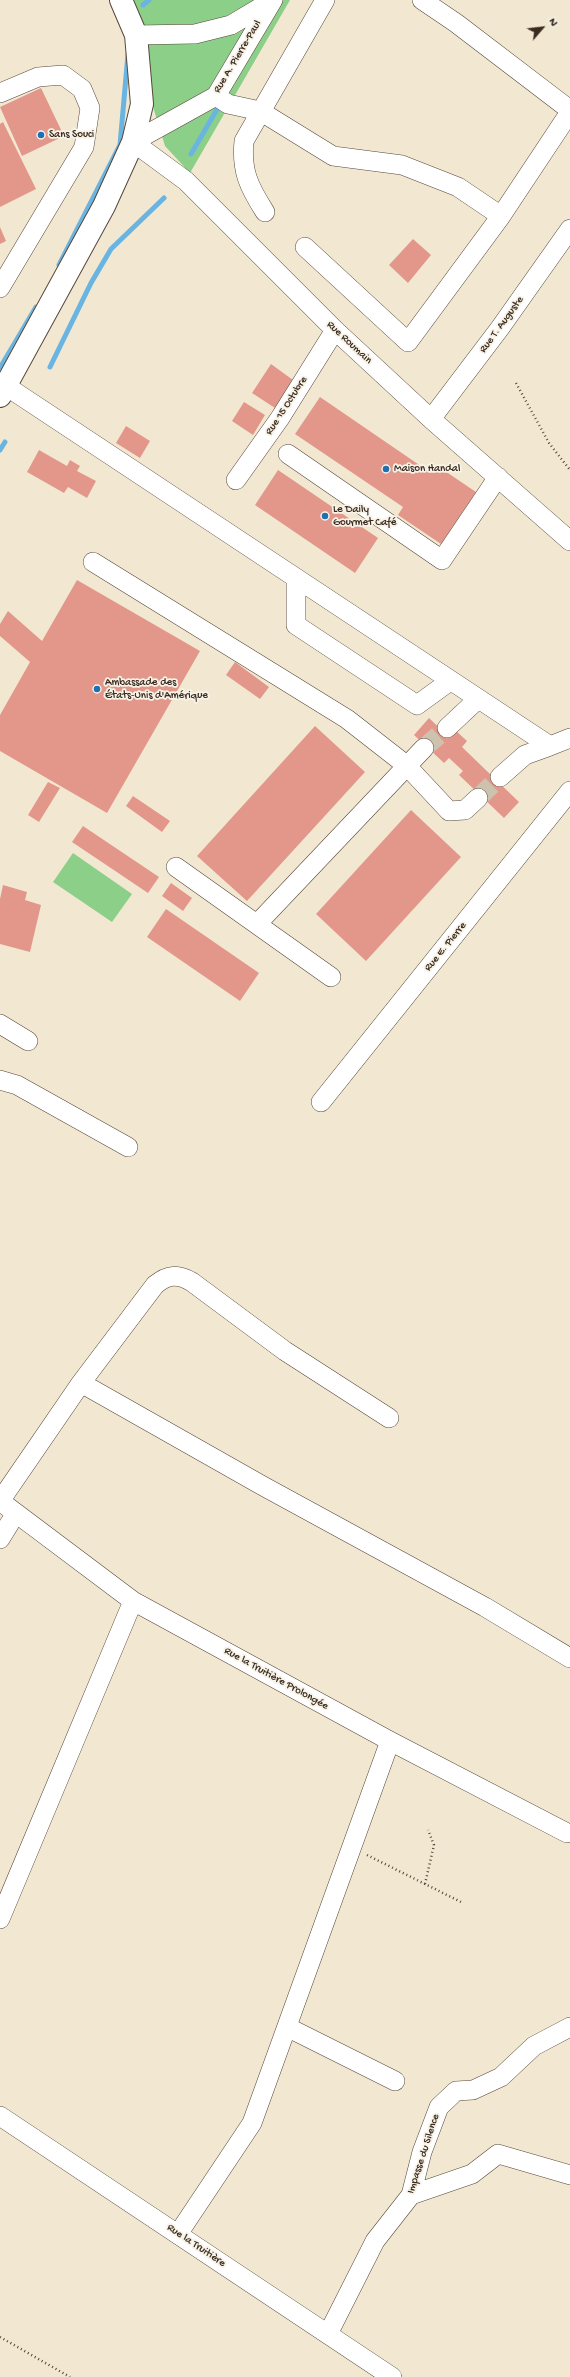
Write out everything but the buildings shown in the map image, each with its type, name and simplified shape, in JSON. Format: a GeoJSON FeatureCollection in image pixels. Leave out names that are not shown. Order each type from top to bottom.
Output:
{"type":"FeatureCollection","features":[{"type":"Feature","properties":{"kind":"main road"},"geometry":{"type":"LineString","coordinates":[[3,391],[104,206],[133,142],[142,104],[136,35],[121,0]]}},
{"type":"Feature","properties":{"kind":"street"},"geometry":{"type":"LineString","coordinates":[[136,35],[196,34],[231,25],[273,0]]}},
{"type":"Feature","properties":{"kind":"street","name":"Rue A. Pierre-Paul"},"geometry":{"type":"LineString","coordinates":[[133,142],[216,96],[273,0]]}},
{"type":"Feature","properties":{"kind":"street"},"geometry":{"type":"LineString","coordinates":[[266,212],[250,189],[242,161],[244,141],[325,0]]}},
{"type":"Feature","properties":{"kind":"street"},"geometry":{"type":"LineString","coordinates":[[305,247],[408,342],[501,216],[570,111],[456,23],[422,0]]}},
{"type":"Feature","properties":{"kind":"street"},"geometry":{"type":"LineString","coordinates":[[0,93],[38,77],[63,75],[82,89],[90,108],[84,147],[0,288]]}},
{"type":"Feature","properties":{"kind":"street"},"geometry":{"type":"LineString","coordinates":[[216,96],[228,104],[260,111],[333,156],[402,165],[458,187],[501,216]]}},
{"type":"Feature","properties":{"kind":"street","name":"Rue Roumain"},"geometry":{"type":"LineString","coordinates":[[133,142],[186,181],[335,330],[431,419],[570,541]]}},
{"type":"Feature","properties":{"kind":"street","name":"Rue T. Auguste"},"geometry":{"type":"LineString","coordinates":[[431,419],[500,328],[570,229]]}},
{"type":"Feature","properties":{"kind":"street","name":"Rue 15 Octubre"},"geometry":{"type":"LineString","coordinates":[[236,480],[280,418],[335,330]]}},
{"type":"Feature","properties":{"kind":"street"},"geometry":{"type":"LineString","coordinates":[[3,391],[296,579],[550,746]]}},
{"type":"Feature","properties":{"kind":"street"},"geometry":{"type":"LineString","coordinates":[[288,454],[442,560],[498,477]]}},
{"type":"Feature","properties":{"kind":"street"},"geometry":{"type":"LineString","coordinates":[[93,562],[347,720],[406,765],[449,810],[465,810],[478,798]]}},
{"type":"Feature","properties":{"kind":"street"},"geometry":{"type":"LineString","coordinates":[[296,579],[296,625],[417,705],[450,681]]}},
{"type":"Feature","properties":{"kind":"street"},"geometry":{"type":"LineString","coordinates":[[447,728],[478,699]]}},
{"type":"Feature","properties":{"kind":"street"},"geometry":{"type":"LineString","coordinates":[[524,730],[525,755]]}},
{"type":"Feature","properties":{"kind":"street"},"geometry":{"type":"LineString","coordinates":[[500,777],[525,755],[570,738]]}},
{"type":"Feature","properties":{"kind":"street"},"geometry":{"type":"LineString","coordinates":[[257,924],[406,765],[424,748]]}},
{"type":"Feature","properties":{"kind":"street","name":"Rue E. Pierre"},"geometry":{"type":"LineString","coordinates":[[321,1102],[570,791]]}},
{"type":"Feature","properties":{"kind":"street"},"geometry":{"type":"LineString","coordinates":[[176,867],[331,977]]}},
{"type":"Feature","properties":{"kind":"street"},"geometry":{"type":"LineString","coordinates":[[0,1024],[28,1041]]}},
{"type":"Feature","properties":{"kind":"street"},"geometry":{"type":"LineString","coordinates":[[0,1080],[18,1085],[128,1147]]}},
{"type":"Feature","properties":{"kind":"street"},"geometry":{"type":"LineString","coordinates":[[0,1501],[81,1383],[155,1286],[162,1280],[173,1275],[182,1276],[192,1282],[285,1351],[389,1418]]}},
{"type":"Feature","properties":{"kind":"street"},"geometry":{"type":"LineString","coordinates":[[81,1383],[263,1486],[486,1607],[570,1658]]}},
{"type":"Feature","properties":{"kind":"street","name":"Rue la Truitière Prolongée"},"geometry":{"type":"LineString","coordinates":[[0,1501],[133,1601],[390,1741],[567,1833]]}},
{"type":"Feature","properties":{"kind":"street"},"geometry":{"type":"LineString","coordinates":[[0,1539],[16,1513]]}},
{"type":"Feature","properties":{"kind":"street"},"geometry":{"type":"LineString","coordinates":[[0,1919],[133,1601]]}},
{"type":"Feature","properties":{"kind":"street"},"geometry":{"type":"LineString","coordinates":[[178,2234],[252,2123],[390,1741]]}},
{"type":"Feature","properties":{"kind":"street"},"geometry":{"type":"LineString","coordinates":[[287,2027],[395,2081]]}},
{"type":"Feature","properties":{"kind":"street","name":"Impasse du Silence"},"geometry":{"type":"LineString","coordinates":[[328,2334],[376,2241],[411,2195],[422,2152],[439,2107],[456,2091],[473,2090],[501,2077],[534,2046],[570,2027]]}},
{"type":"Feature","properties":{"kind":"street","name":"Rue la Truitière"},"geometry":{"type":"LineString","coordinates":[[0,2116],[392,2377]]}},
{"type":"Feature","properties":{"kind":"street"},"geometry":{"type":"LineString","coordinates":[[411,2195],[472,2174],[498,2154],[570,2175]]}},
{"type":"Feature","properties":{"kind":"path"},"geometry":{"type":"LineString","coordinates":[[516,384],[549,443],[570,470]]}},
{"type":"Feature","properties":{"kind":"path"},"geometry":{"type":"LineString","coordinates":[[425,1884],[434,1845],[428,1830]]}},
{"type":"Feature","properties":{"kind":"path"},"geometry":{"type":"LineString","coordinates":[[352,1848],[461,1902]]}},
{"type":"Feature","properties":{"kind":"path"},"geometry":{"type":"LineString","coordinates":[[0,2337],[70,2377]]}},
{"type":"Feature","properties":{"kind":"green space"},"geometry":{"type":"Polygon","coordinates":[[[127,0],[290,0],[190,173],[165,146],[150,97],[127,0]]]}},
{"type":"Feature","properties":{"kind":"green space"},"geometry":{"type":"Polygon","coordinates":[[[73,853],[132,894],[112,922],[53,882],[73,853]]]}},
{"type":"Feature","properties":{"kind":"waterway"},"geometry":{"type":"LineString","coordinates":[[143,5],[149,0]]}},
{"type":"Feature","properties":{"kind":"waterway"},"geometry":{"type":"LineString","coordinates":[[59,265],[120,145],[128,54]]}},
{"type":"Feature","properties":{"kind":"waterway"},"geometry":{"type":"LineString","coordinates":[[191,154],[219,106]]}},
{"type":"Feature","properties":{"kind":"waterway"},"geometry":{"type":"LineString","coordinates":[[50,367],[91,283],[111,249],[164,198]]}},
{"type":"Feature","properties":{"kind":"waterway"},"geometry":{"type":"LineString","coordinates":[[0,368],[36,307]]}},
{"type":"Feature","properties":{"kind":"waterway"},"geometry":{"type":"LineString","coordinates":[[0,450],[5,442]]}},
{"type":"Feature","properties":{"kind":"tunnel"},"geometry":{"type":"LineString","coordinates":[[424,748],[447,728]]}},
{"type":"Feature","properties":{"kind":"tunnel"},"geometry":{"type":"LineString","coordinates":[[478,798],[500,777]]}},
{"type":"Feature","properties":{"kind":"place","name":"Sans Souci"},"geometry":{"type":"Point","coordinates":[41,135]}},
{"type":"Feature","properties":{"kind":"place","name":"Maison Handal"},"geometry":{"type":"Point","coordinates":[386,469]}},
{"type":"Feature","properties":{"kind":"place","name":"Le Daily Gourmet Café"},"geometry":{"type":"Point","coordinates":[325,516]}},
{"type":"Feature","properties":{"kind":"place","name":"Ambassade des États-Unis d'Amérique"},"geometry":{"type":"Point","coordinates":[97,689]}}]}
